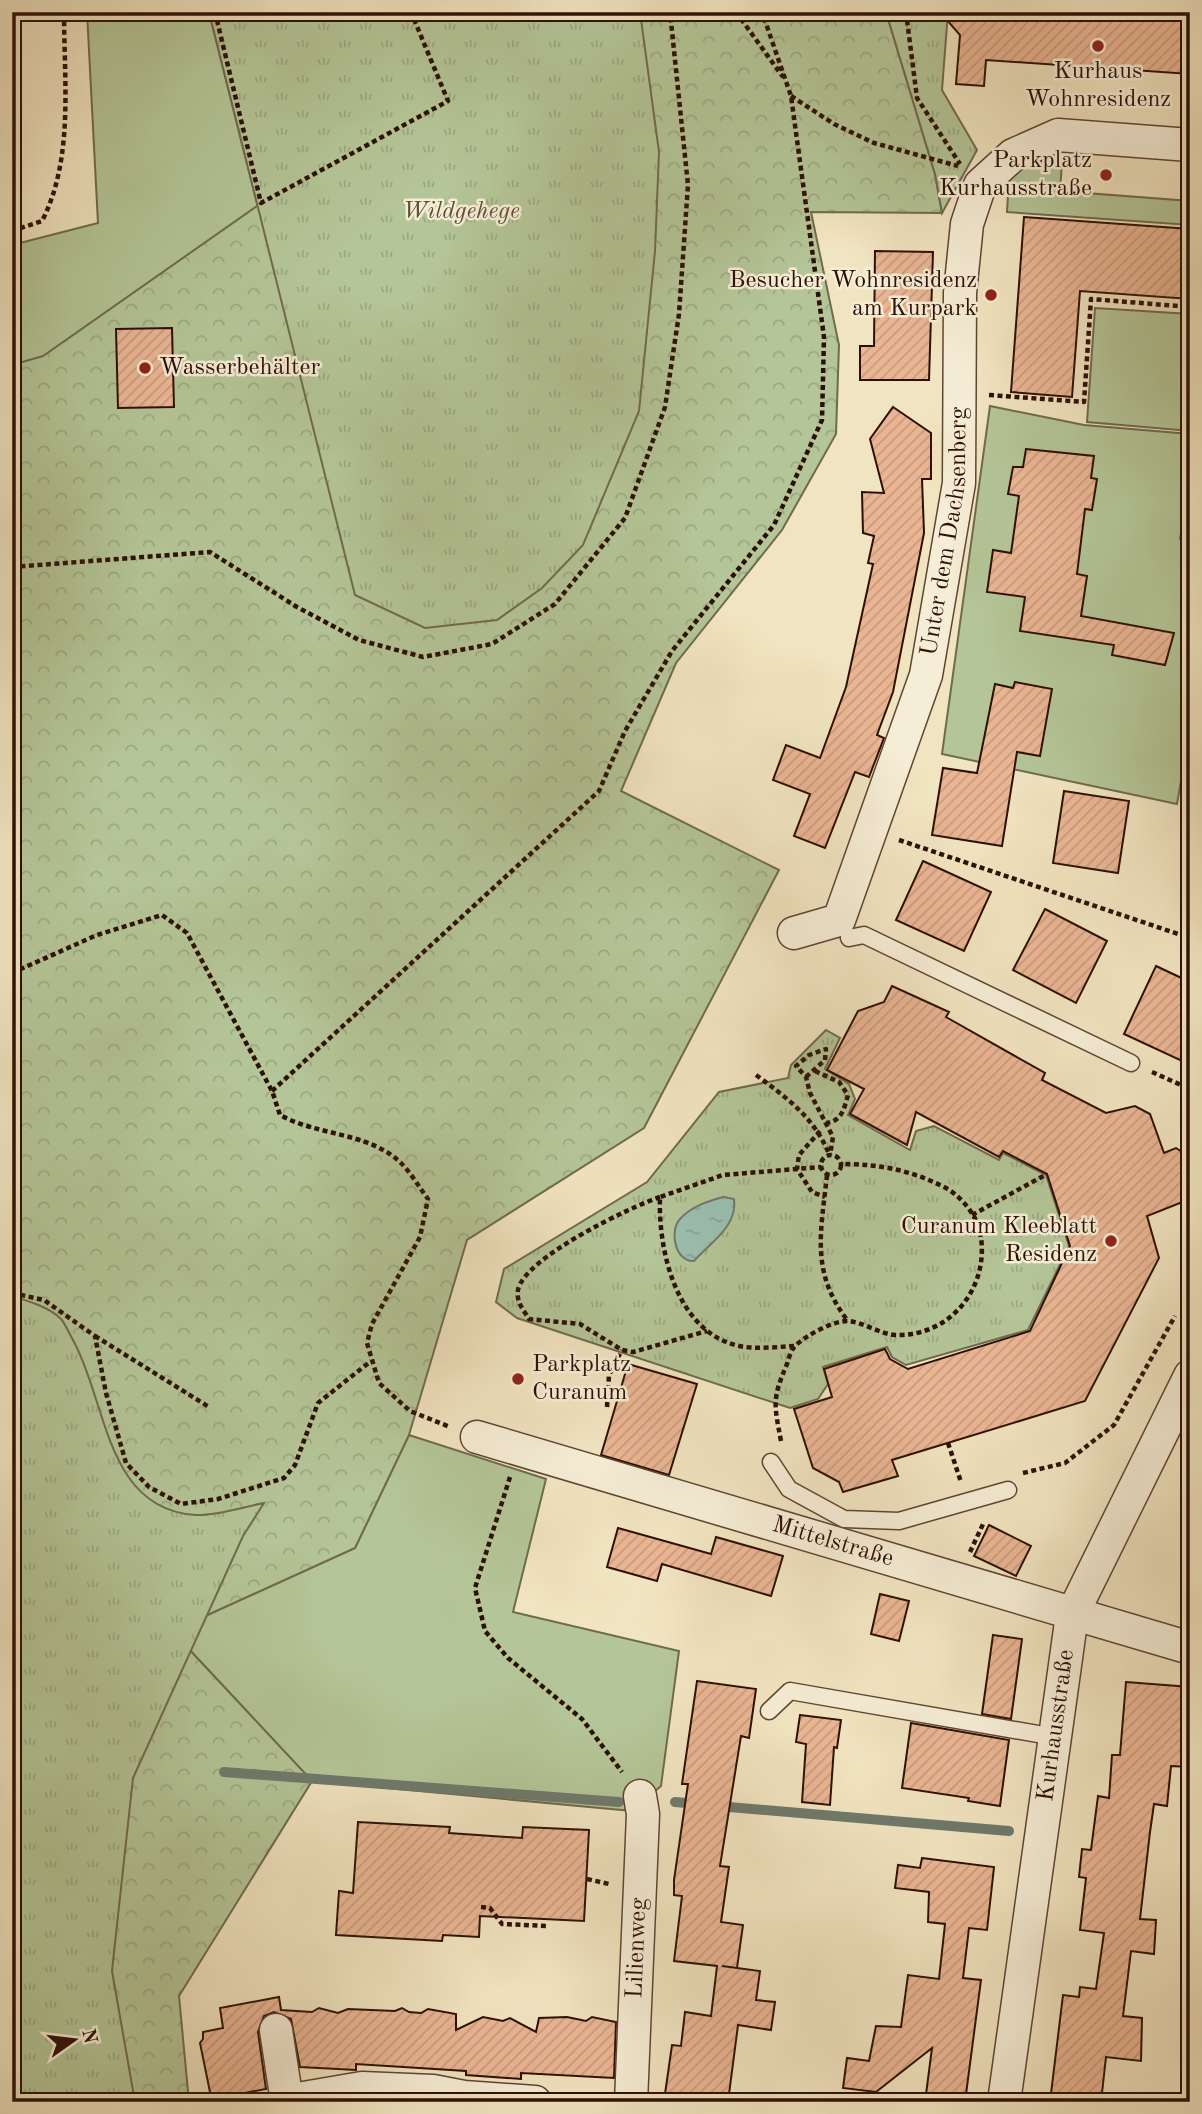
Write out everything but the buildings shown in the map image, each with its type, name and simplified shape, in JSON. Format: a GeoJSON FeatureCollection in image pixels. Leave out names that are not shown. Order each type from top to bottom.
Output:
{"type":"FeatureCollection","features":[{"type":"Feature","properties":{"kind":"street","name":"Unter dem Dachsenberg"},"geometry":{"type":"LineString","coordinates":[[794,933],[839,920],[874,830],[926,675],[959,483],[960,293],[967,224],[979,185],[1013,155],[1058,135],[1190,145]]}},
{"type":"Feature","properties":{"kind":"street","name":"Kurhausstraße"},"geometry":{"type":"LineString","coordinates":[[1004,2102],[1072,1615],[1190,1376]]}},
{"type":"Feature","properties":{"kind":"street","name":"Mittelstraße"},"geometry":{"type":"LineString","coordinates":[[477,1437],[1190,1648]]}},
{"type":"Feature","properties":{"kind":"street","name":"Lilienweg"},"geometry":{"type":"LineString","coordinates":[[631,2102],[642,1805]]}},
{"type":"Feature","properties":{"kind":"street"},"geometry":{"type":"LineString","coordinates":[[276,2030],[287,2101],[362,2088],[433,2091],[461,2099],[535,2102]]}},
{"type":"Feature","properties":{"kind":"lane"},"geometry":{"type":"LineString","coordinates":[[849,938],[864,935],[1131,1063]]}},
{"type":"Feature","properties":{"kind":"lane"},"geometry":{"type":"LineString","coordinates":[[777,1458],[789,1489],[844,1519],[899,1521],[973,1500],[1009,1484]]}},
{"type":"Feature","properties":{"kind":"lane"},"geometry":{"type":"LineString","coordinates":[[769,1711],[790,1691],[1055,1737]]}},
{"type":"Feature","properties":{"kind":"path"},"geometry":{"type":"LineString","coordinates":[[12,231],[42,221],[56,194],[63,150],[64,12]]}},
{"type":"Feature","properties":{"kind":"path"},"geometry":{"type":"LineString","coordinates":[[215,12],[261,203],[448,101],[411,12]]}},
{"type":"Feature","properties":{"kind":"path"},"geometry":{"type":"LineString","coordinates":[[12,567],[210,552],[296,607],[359,640],[423,657],[492,643],[555,604],[625,518],[665,407],[679,314],[688,185],[670,12]]}},
{"type":"Feature","properties":{"kind":"path"},"geometry":{"type":"LineString","coordinates":[[736,12],[786,81]]}},
{"type":"Feature","properties":{"kind":"path"},"geometry":{"type":"LineString","coordinates":[[272,1091],[599,791],[625,731],[672,651],[774,526],[822,420],[824,337],[791,96],[762,12]]}},
{"type":"Feature","properties":{"kind":"path"},"geometry":{"type":"LineString","coordinates":[[791,96],[834,124],[874,143],[962,167],[917,98],[906,12]]}},
{"type":"Feature","properties":{"kind":"path"},"geometry":{"type":"LineString","coordinates":[[960,393],[1084,402],[1091,299],[1190,307]]}},
{"type":"Feature","properties":{"kind":"path"},"geometry":{"type":"LineString","coordinates":[[874,830],[915,847],[1190,938]]}},
{"type":"Feature","properties":{"kind":"path"},"geometry":{"type":"LineString","coordinates":[[12,973],[97,935],[162,915],[187,933],[272,1091],[280,1115],[297,1125],[365,1141],[400,1162],[428,1199],[420,1237],[372,1324],[367,1343],[370,1361],[379,1383],[410,1411],[477,1437]]}},
{"type":"Feature","properties":{"kind":"path"},"geometry":{"type":"LineString","coordinates":[[806,1077],[825,1060],[825,1049],[809,1055],[796,1066],[806,1077],[810,1093],[833,1137],[830,1155]]}},
{"type":"Feature","properties":{"kind":"path"},"geometry":{"type":"LineString","coordinates":[[1131,1063],[1190,1089]]}},
{"type":"Feature","properties":{"kind":"path"},"geometry":{"type":"LineString","coordinates":[[815,1071],[839,1082],[848,1095],[842,1115],[835,1122],[826,1123]]}},
{"type":"Feature","properties":{"kind":"path"},"geometry":{"type":"LineString","coordinates":[[756,1075],[804,1113],[820,1131],[830,1155]]}},
{"type":"Feature","properties":{"kind":"path"},"geometry":{"type":"LineString","coordinates":[[820,1131],[799,1155],[797,1169],[812,1192],[825,1197]]}},
{"type":"Feature","properties":{"kind":"path"},"geometry":{"type":"LineString","coordinates":[[821,1167],[824,1157],[830,1155],[835,1155],[841,1164]]}},
{"type":"Feature","properties":{"kind":"path"},"geometry":{"type":"LineString","coordinates":[[827,1175],[837,1173],[841,1164]]}},
{"type":"Feature","properties":{"kind":"path"},"geometry":{"type":"LineString","coordinates":[[821,1167],[827,1175],[821,1271],[834,1304],[848,1321],[894,1335],[924,1331],[951,1319],[976,1285],[983,1256],[979,1228],[972,1214],[948,1189],[916,1174],[875,1164],[841,1164]]}},
{"type":"Feature","properties":{"kind":"path"},"geometry":{"type":"LineString","coordinates":[[707,1331],[633,1352],[622,1350],[580,1324],[528,1319],[518,1302],[518,1287],[539,1263],[561,1246],[616,1216],[660,1197],[723,1175],[821,1167]]}},
{"type":"Feature","properties":{"kind":"path"},"geometry":{"type":"LineString","coordinates":[[972,1214],[1047,1174]]}},
{"type":"Feature","properties":{"kind":"path"},"geometry":{"type":"LineString","coordinates":[[660,1197],[660,1240],[667,1265],[677,1288],[707,1331],[733,1344],[753,1348],[794,1346],[816,1333],[848,1321]]}},
{"type":"Feature","properties":{"kind":"path"},"geometry":{"type":"LineString","coordinates":[[12,1293],[44,1300],[94,1336],[209,1407]]}},
{"type":"Feature","properties":{"kind":"path"},"geometry":{"type":"LineString","coordinates":[[1009,1484],[1065,1463],[1114,1425],[1175,1316]]}},
{"type":"Feature","properties":{"kind":"path"},"geometry":{"type":"LineString","coordinates":[[94,1336],[106,1393],[126,1463],[149,1488],[181,1504],[218,1499],[284,1478],[295,1465],[318,1404],[370,1361]]}},
{"type":"Feature","properties":{"kind":"path"},"geometry":{"type":"LineString","coordinates":[[777,1458],[774,1395],[794,1346]]}},
{"type":"Feature","properties":{"kind":"path"},"geometry":{"type":"LineString","coordinates":[[607,1407],[609,1375],[622,1350]]}},
{"type":"Feature","properties":{"kind":"path"},"geometry":{"type":"LineString","coordinates":[[948,1443],[985,1521],[957,1578]]}},
{"type":"Feature","properties":{"kind":"path"},"geometry":{"type":"LineString","coordinates":[[518,1449],[475,1588],[485,1631],[508,1658],[582,1719],[642,1805]]}},
{"type":"Feature","properties":{"kind":"path"},"geometry":{"type":"LineString","coordinates":[[481,1907],[490,1908],[502,1924],[547,1926]]}},
{"type":"Feature","properties":{"kind":"green space"},"geometry":{"type":"Polygon","coordinates":[[[87,12],[209,12],[355,595],[12,541],[12,245],[98,223],[87,12]]]}},
{"type":"Feature","properties":{"kind":"green space","name":"Wildgehege"},"geometry":{"type":"Polygon","coordinates":[[[209,12],[640,12],[659,152],[655,251],[639,411],[583,545],[542,588],[497,620],[425,628],[355,595],[209,12]]]}},
{"type":"Feature","properties":{"kind":"green space"},"geometry":{"type":"Polygon","coordinates":[[[417,12],[886,12],[935,174],[942,213],[811,212],[839,345],[836,434],[782,530],[676,663],[621,791],[779,870],[644,1128],[467,1240],[409,1435],[355,1548],[172,1631],[312,1781],[179,1996],[189,2102],[12,2102],[12,365],[43,356],[444,75],[417,12]]]}},
{"type":"Feature","properties":{"kind":"green space"},"geometry":{"type":"Polygon","coordinates":[[[886,12],[948,12],[942,90],[977,150],[942,213],[935,174],[886,12]]]}},
{"type":"Feature","properties":{"kind":"green space"},"geometry":{"type":"Polygon","coordinates":[[[1039,161],[1062,162],[1060,191],[1190,201],[1190,225],[1007,212],[1008,195],[998,194],[997,188],[1011,173],[1039,161]]]}},
{"type":"Feature","properties":{"kind":"green space"},"geometry":{"type":"Polygon","coordinates":[[[1095,308],[1190,314],[1190,431],[1087,422],[1095,308]]]}},
{"type":"Feature","properties":{"kind":"green space"},"geometry":{"type":"Polygon","coordinates":[[[990,406],[1084,425],[1190,434],[1190,481],[1180,539],[1190,541],[1190,729],[1177,804],[942,754],[990,406]]]}},
{"type":"Feature","properties":{"kind":"green space"},"geometry":{"type":"Polygon","coordinates":[[[826,1030],[840,1038],[825,1069],[849,1084],[855,1099],[848,1115],[910,1150],[916,1131],[934,1126],[999,1160],[1003,1153],[1046,1175],[1069,1246],[1028,1330],[906,1365],[892,1357],[887,1347],[823,1367],[828,1384],[818,1399],[790,1408],[517,1318],[496,1302],[504,1269],[647,1182],[719,1092],[788,1078],[791,1065],[826,1030]]]}},
{"type":"Feature","properties":{"kind":"green space"},"geometry":{"type":"Polygon","coordinates":[[[12,1296],[44,1308],[63,1321],[85,1367],[114,1449],[126,1474],[143,1494],[166,1508],[195,1515],[221,1513],[264,1503],[243,1536],[133,1778],[112,1971],[135,2102],[12,2102],[12,1296]]]}},
{"type":"Feature","properties":{"kind":"green space"},"geometry":{"type":"Polygon","coordinates":[[[409,1435],[546,1479],[513,1612],[679,1651],[661,1786],[632,1811],[312,1781],[172,1631],[355,1548],[409,1435]]]}},
{"type":"Feature","properties":{"kind":"water"},"geometry":{"type":"Polygon","coordinates":[[[724,1197],[734,1199],[732,1218],[727,1226],[694,1261],[682,1257],[675,1238],[680,1219],[695,1207],[724,1197]]]}},
{"type":"Feature","properties":{"kind":"waterway"},"geometry":{"type":"LineString","coordinates":[[224,1772],[619,1802]]}},
{"type":"Feature","properties":{"kind":"waterway"},"geometry":{"type":"LineString","coordinates":[[675,1802],[698,1804]]}},
{"type":"Feature","properties":{"kind":"waterway"},"geometry":{"type":"LineString","coordinates":[[717,1806],[1009,1831]]}},
{"type":"Feature","properties":{"kind":"place","name":"Kurhaus Wohnresidenz"},"geometry":{"type":"Point","coordinates":[1098,46]}},
{"type":"Feature","properties":{"kind":"place","name":"Parkplatz Kurhausstraße"},"geometry":{"type":"Point","coordinates":[1106,175]}},
{"type":"Feature","properties":{"kind":"place","name":"Besucher Wohnresidenz am Kurpark"},"geometry":{"type":"Point","coordinates":[991,295]}},
{"type":"Feature","properties":{"kind":"place","name":"Wasserbehälter"},"geometry":{"type":"Point","coordinates":[145,368]}},
{"type":"Feature","properties":{"kind":"place","name":"Curanum Kleeblatt Residenz"},"geometry":{"type":"Point","coordinates":[1111,1241]}},
{"type":"Feature","properties":{"kind":"place","name":"Parkplatz Curanum"},"geometry":{"type":"Point","coordinates":[518,1379]}}]}
